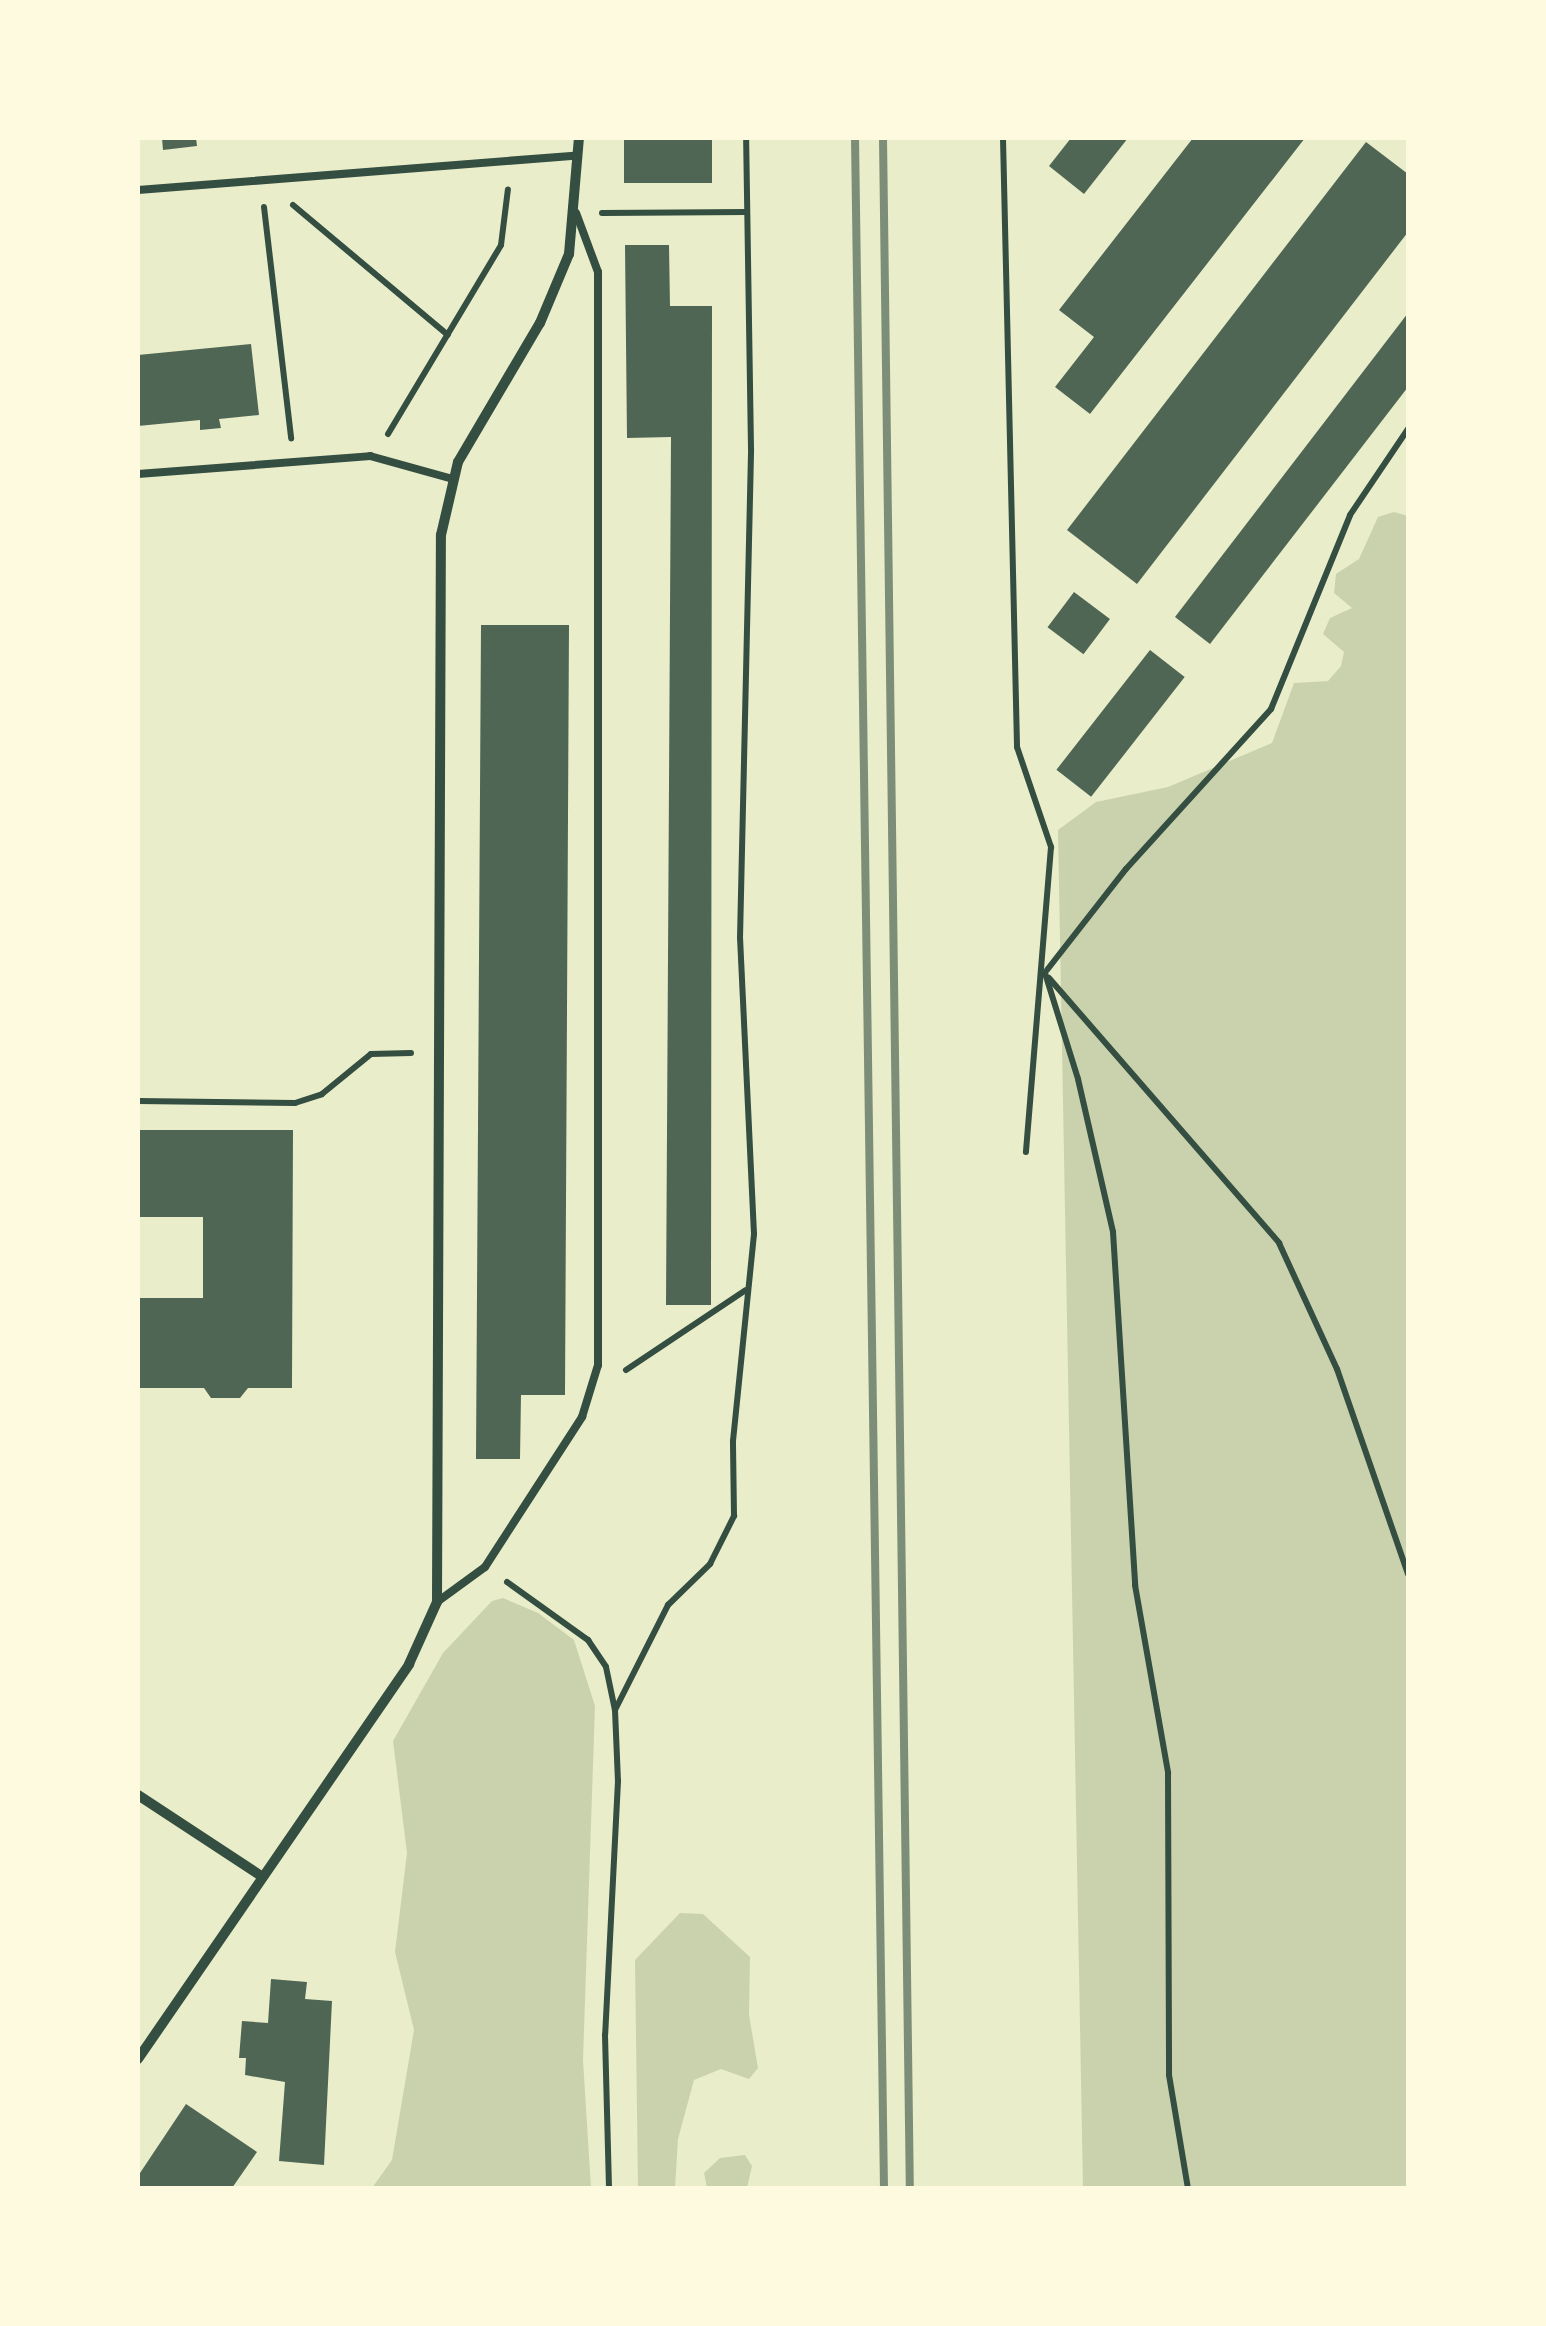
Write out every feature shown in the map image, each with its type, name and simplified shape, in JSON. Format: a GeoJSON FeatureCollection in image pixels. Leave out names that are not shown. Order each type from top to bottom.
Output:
{"type":"FeatureCollection","features":[{"type":"Feature","properties":{"kind":"street"},"geometry":{"type":"LineString","coordinates":[[138,2059],[409,1664],[437,1602],[442,535],[454,479],[476,427],[546,309],[569,254],[576,213],[579,138]]}},
{"type":"Feature","properties":{"kind":"street"},"geometry":{"type":"LineString","coordinates":[[138,1795],[263,1877]]}},
{"type":"Feature","properties":{"kind":"lane"},"geometry":{"type":"LineString","coordinates":[[138,190],[511,155],[578,155]]}},
{"type":"Feature","properties":{"kind":"lane"},"geometry":{"type":"LineString","coordinates":[[437,1602],[485,1567],[594,1389],[598,272],[592,241],[576,213]]}},
{"type":"Feature","properties":{"kind":"lane"},"geometry":{"type":"LineString","coordinates":[[138,474],[293,459],[374,456],[454,479]]}},
{"type":"Feature","properties":{"kind":"path"},"geometry":{"type":"LineString","coordinates":[[615,1710],[668,1606],[710,1564],[734,1516],[733,1441],[754,1234],[740,918],[751,448],[746,138]]}},
{"type":"Feature","properties":{"kind":"path"},"geometry":{"type":"LineString","coordinates":[[1003,138],[1017,746],[1051,846],[1045,973],[1034,1023],[1026,1152]]}},
{"type":"Feature","properties":{"kind":"path"},"geometry":{"type":"LineString","coordinates":[[374,456],[502,245],[511,155]]}},
{"type":"Feature","properties":{"kind":"path"},"geometry":{"type":"LineString","coordinates":[[261,178],[448,335]]}},
{"type":"Feature","properties":{"kind":"path"},"geometry":{"type":"LineString","coordinates":[[261,178],[293,459]]}},
{"type":"Feature","properties":{"kind":"path"},"geometry":{"type":"LineString","coordinates":[[576,213],[747,212]]}},
{"type":"Feature","properties":{"kind":"path"},"geometry":{"type":"LineString","coordinates":[[1045,973],[1126,869],[1271,709],[1350,515],[1408,429]]}},
{"type":"Feature","properties":{"kind":"path"},"geometry":{"type":"LineString","coordinates":[[1045,973],[1279,1242],[1337,1370],[1408,1574]]}},
{"type":"Feature","properties":{"kind":"path"},"geometry":{"type":"LineString","coordinates":[[1045,973],[1078,1079],[1114,1232],[1135,1584],[1168,1773],[1169,2075],[1188,2188]]}},
{"type":"Feature","properties":{"kind":"path"},"geometry":{"type":"LineString","coordinates":[[138,1101],[295,1103],[322,1094],[371,1054],[440,1053]]}},
{"type":"Feature","properties":{"kind":"path"},"geometry":{"type":"LineString","coordinates":[[594,1389],[746,1290]]}},
{"type":"Feature","properties":{"kind":"path"},"geometry":{"type":"LineString","coordinates":[[485,1567],[588,1640],[606,1667],[615,1710],[618,1781],[605,2035],[609,2188]]}},
{"type":"Feature","properties":{"kind":"green space"},"geometry":{"type":"Polygon","coordinates":[[[1394,512],[1408,516],[1408,2188],[1083,2188],[1058,830],[1096,802],[1168,787],[1272,743],[1294,683],[1328,681],[1341,666],[1344,652],[1323,634],[1330,618],[1352,608],[1334,593],[1336,574],[1359,559],[1378,517],[1394,512]]]}},
{"type":"Feature","properties":{"kind":"green space"},"geometry":{"type":"Polygon","coordinates":[[[503,1598],[538,1613],[574,1640],[595,1706],[583,2060],[591,2188],[372,2188],[392,2160],[414,2030],[395,1952],[407,1853],[393,1741],[443,1653],[492,1601],[503,1598]]]}},
{"type":"Feature","properties":{"kind":"green space"},"geometry":{"type":"Polygon","coordinates":[[[680,1913],[703,1914],[750,1957],[749,2015],[758,2068],[749,2079],[721,2069],[694,2080],[678,2139],[675,2188],[638,2188],[635,1960],[680,1913]]]}},
{"type":"Feature","properties":{"kind":"green space"},"geometry":{"type":"Polygon","coordinates":[[[745,2155],[752,2166],[747,2188],[707,2188],[704,2173],[720,2158],[745,2155]]]}},
{"type":"Feature","properties":{"kind":"building"},"geometry":{"type":"Polygon","coordinates":[[[162,138],[196,138],[197,146],[163,150],[162,138]]]}},
{"type":"Feature","properties":{"kind":"building"},"geometry":{"type":"Polygon","coordinates":[[[624,138],[712,138],[712,183],[624,183],[624,138]]]}},
{"type":"Feature","properties":{"kind":"building"},"geometry":{"type":"Polygon","coordinates":[[[1071,138],[1128,138],[1084,194],[1049,166],[1071,138]]]}},
{"type":"Feature","properties":{"kind":"building"},"geometry":{"type":"Polygon","coordinates":[[[1193,138],[1305,138],[1090,414],[1055,387],[1094,337],[1059,310],[1193,138]]]}},
{"type":"Feature","properties":{"kind":"building"},"geometry":{"type":"Polygon","coordinates":[[[1366,142],[1408,174],[1408,232],[1137,584],[1067,530],[1366,142]]]}},
{"type":"Feature","properties":{"kind":"building"},"geometry":{"type":"Polygon","coordinates":[[[625,245],[669,245],[670,306],[712,306],[711,1305],[666,1305],[671,437],[627,438],[625,245]]]}},
{"type":"Feature","properties":{"kind":"building"},"geometry":{"type":"Polygon","coordinates":[[[1408,313],[1408,387],[1210,644],[1175,617],[1408,313]]]}},
{"type":"Feature","properties":{"kind":"building"},"geometry":{"type":"Polygon","coordinates":[[[251,344],[259,415],[219,419],[221,428],[200,430],[200,420],[138,426],[138,355],[251,344]]]}},
{"type":"Feature","properties":{"kind":"building"},"geometry":{"type":"Polygon","coordinates":[[[1074,592],[1110,619],[1083,654],[1048,627],[1074,592]]]}},
{"type":"Feature","properties":{"kind":"building"},"geometry":{"type":"Polygon","coordinates":[[[481,625],[569,625],[565,1395],[521,1395],[520,1459],[476,1459],[481,625]]]}},
{"type":"Feature","properties":{"kind":"building"},"geometry":{"type":"Polygon","coordinates":[[[1150,650],[1185,677],[1091,797],[1056,770],[1150,650]]]}},
{"type":"Feature","properties":{"kind":"building"},"geometry":{"type":"Polygon","coordinates":[[[138,1130],[293,1130],[292,1388],[248,1388],[240,1398],[211,1398],[204,1388],[138,1388],[138,1298],[203,1298],[203,1217],[138,1217],[138,1130]]]}},
{"type":"Feature","properties":{"kind":"building"},"geometry":{"type":"Polygon","coordinates":[[[271,1979],[307,1982],[305,1999],[332,2001],[324,2165],[279,2161],[285,2082],[245,2075],[246,2058],[239,2058],[242,2021],[268,2023],[271,1979]]]}},
{"type":"Feature","properties":{"kind":"building"},"geometry":{"type":"Polygon","coordinates":[[[186,2104],[257,2152],[232,2188],[138,2188],[138,2176],[186,2104]]]}},
{"type":"Feature","properties":{"kind":"railway"},"geometry":{"type":"LineString","coordinates":[[855,138],[884,2188]]}},
{"type":"Feature","properties":{"kind":"railway"},"geometry":{"type":"LineString","coordinates":[[883,138],[910,2188]]}}]}
